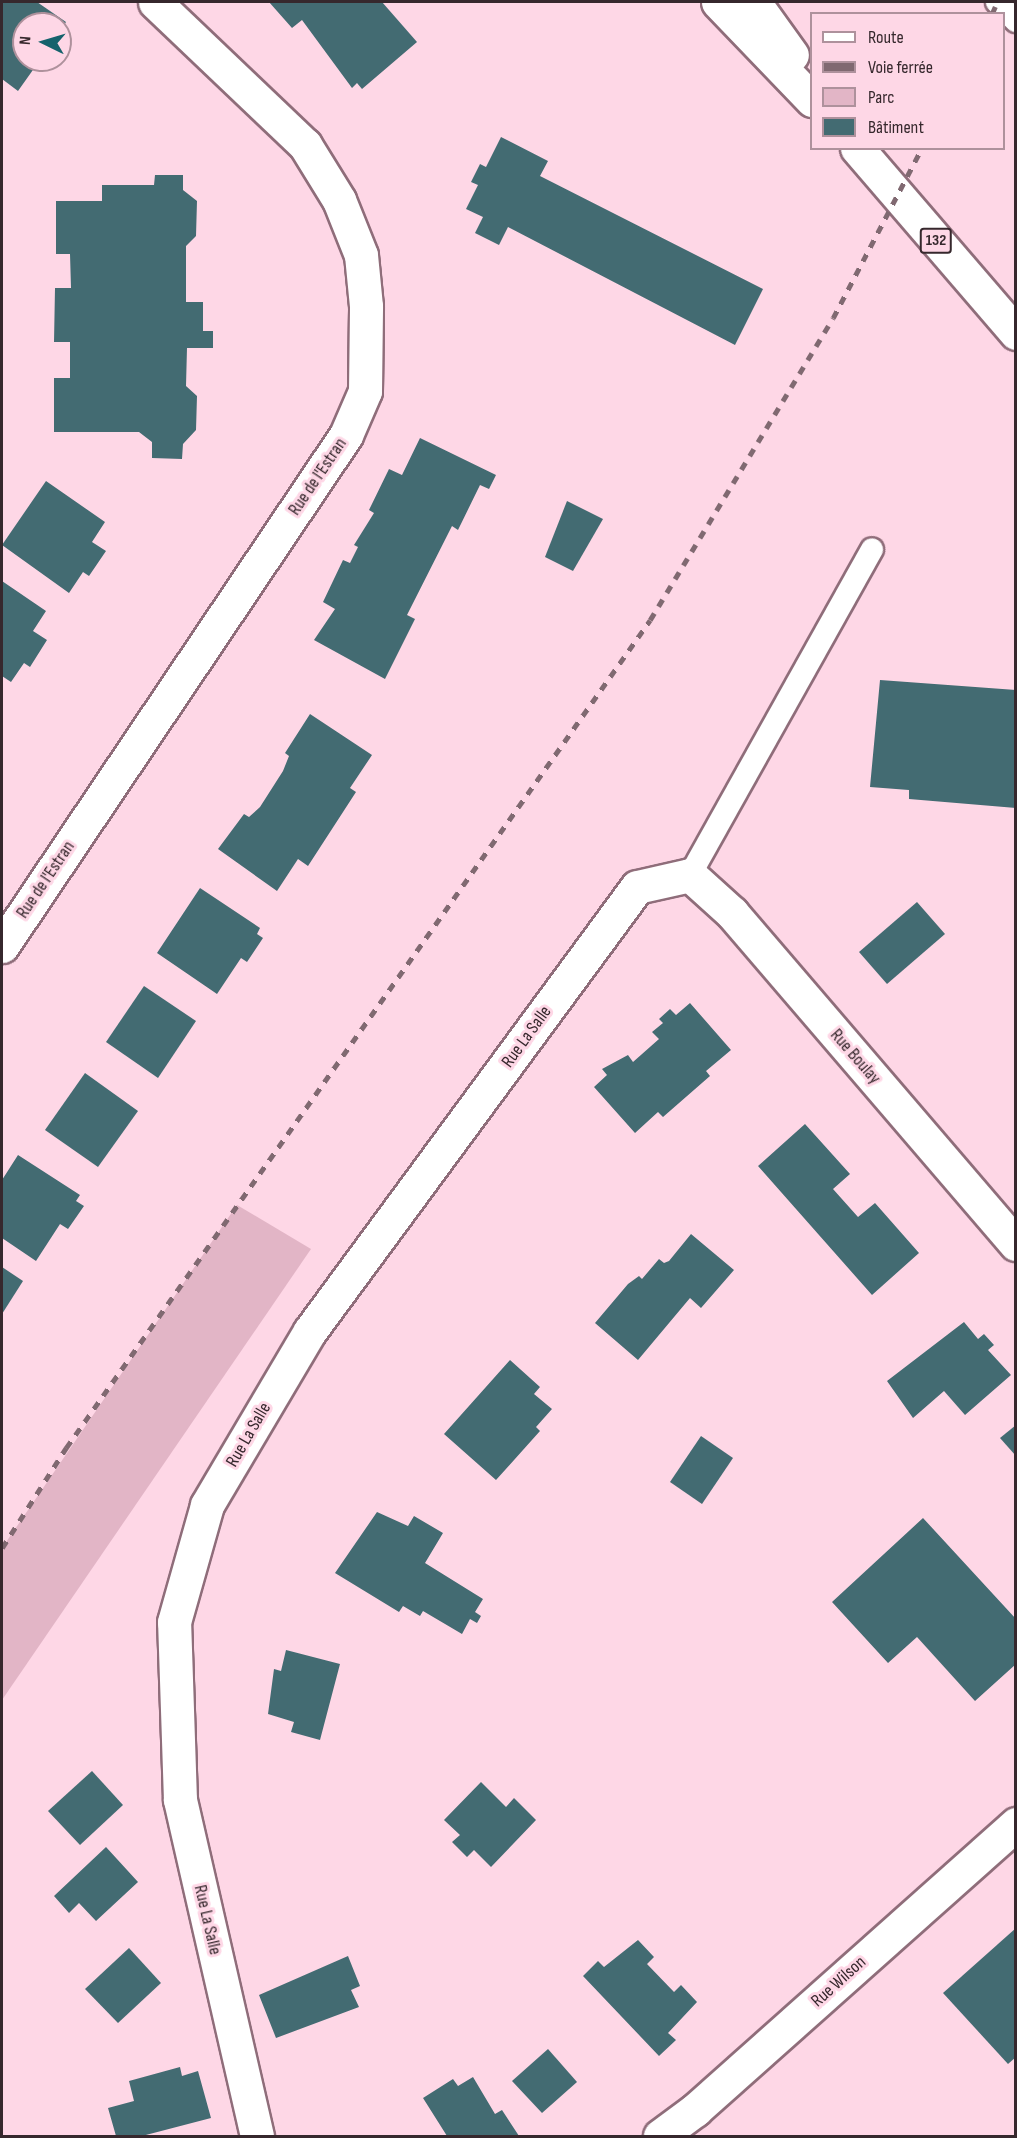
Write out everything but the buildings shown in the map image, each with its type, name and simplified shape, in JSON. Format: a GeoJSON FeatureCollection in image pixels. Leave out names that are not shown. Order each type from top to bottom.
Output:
{"type":"FeatureCollection","features":[{"type":"Feature","properties":{"kind":"street","name":"Rue de l'Estran"},"geometry":{"type":"LineString","coordinates":[[2,946],[346,435],[365,391],[366,306],[361,255],[339,200],[306,144],[155,2]]}},
{"type":"Feature","properties":{"kind":"street"},"geometry":{"type":"LineString","coordinates":[[718,2],[810,98]]}},
{"type":"Feature","properties":{"kind":"street"},"geometry":{"type":"LineString","coordinates":[[754,2],[810,81]]}},
{"type":"Feature","properties":{"kind":"street","name":"132"},"geometry":{"type":"LineString","coordinates":[[859,150],[1016,333]]}},
{"type":"Feature","properties":{"kind":"street","name":"Rue Boulay"},"geometry":{"type":"LineString","coordinates":[[690,875],[732,913],[1016,1244]]}},
{"type":"Feature","properties":{"kind":"street","name":"Rue La Salle"},"geometry":{"type":"LineString","coordinates":[[257,2136],[180,1800],[174,1622],[207,1505],[310,1331],[637,887],[690,875]]}},
{"type":"Feature","properties":{"kind":"street","name":"Rue Wilson"},"geometry":{"type":"LineString","coordinates":[[660,2136],[695,2110],[1016,1824]]}},
{"type":"Feature","properties":{"kind":"lane"},"geometry":{"type":"LineString","coordinates":[[997,2],[1016,21]]}},
{"type":"Feature","properties":{"kind":"lane"},"geometry":{"type":"LineString","coordinates":[[690,875],[872,549]]}},
{"type":"Feature","properties":{"kind":"green space"},"geometry":{"type":"Polygon","coordinates":[[[237,1205],[311,1249],[2,1700],[2,1548],[237,1205]]]}},
{"type":"Feature","properties":{"kind":"railway"},"geometry":{"type":"LineString","coordinates":[[993,12],[997,2]]}},
{"type":"Feature","properties":{"kind":"railway"},"geometry":{"type":"LineString","coordinates":[[2,1548],[66,1448],[650,620],[833,318],[921,150]]}}]}
